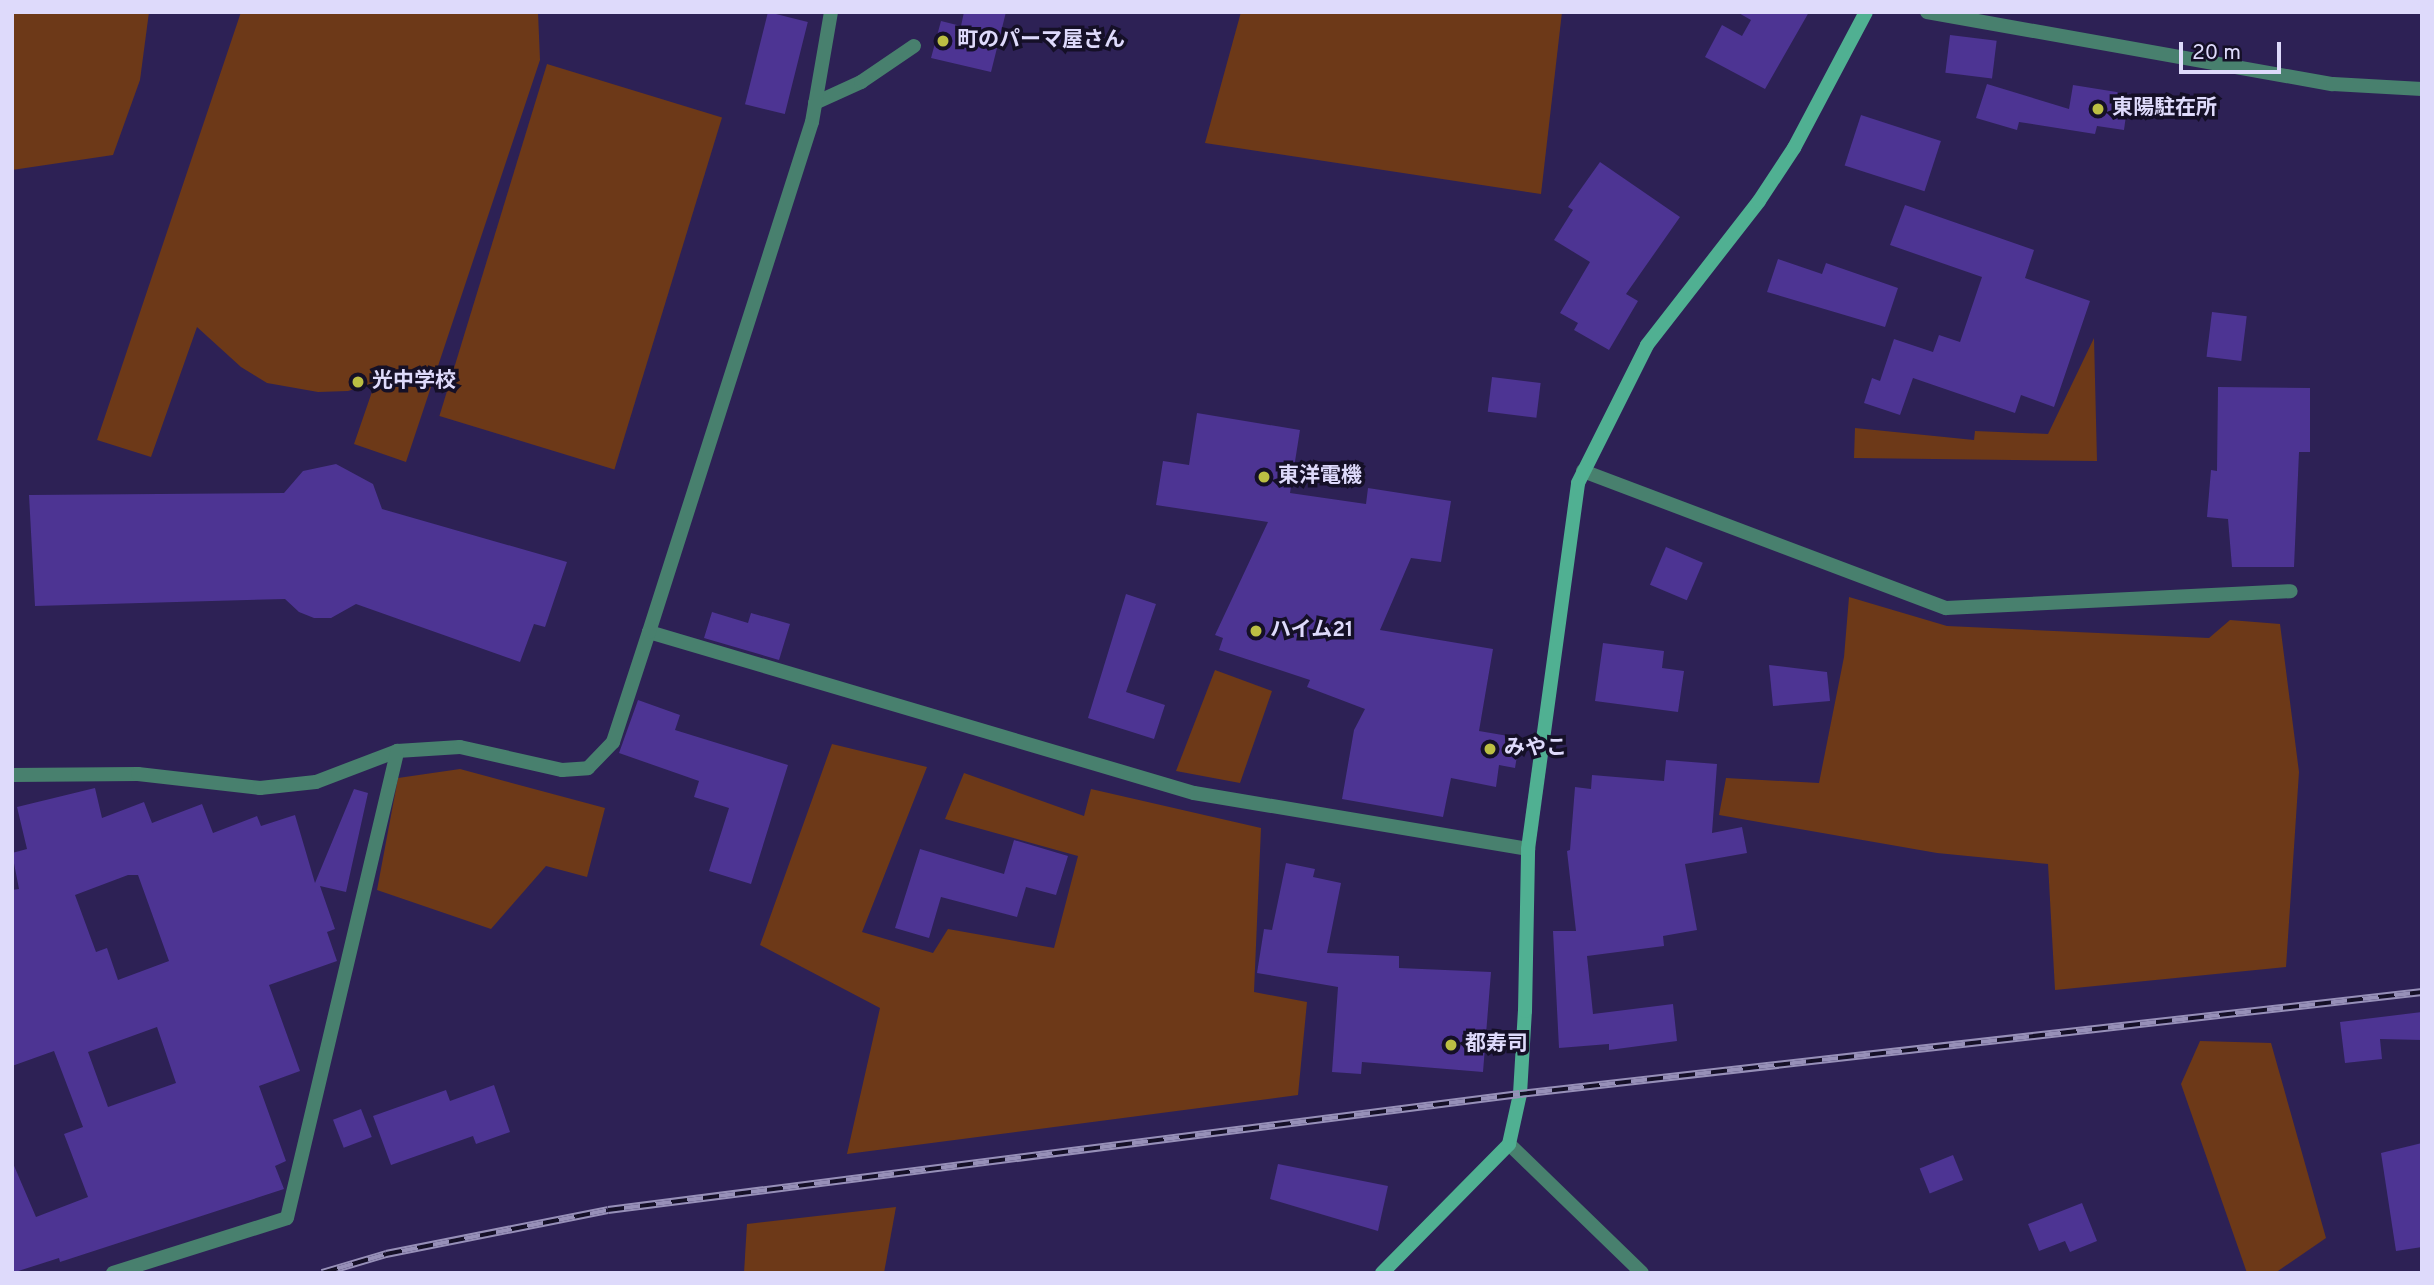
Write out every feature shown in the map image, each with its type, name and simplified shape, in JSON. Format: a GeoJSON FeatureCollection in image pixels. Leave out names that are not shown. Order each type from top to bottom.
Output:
{"type":"FeatureCollection","features":[{"type":"Feature","properties":{"kind":"street"},"geometry":{"type":"LineString","coordinates":[[12,775],[138,774],[260,788],[316,782],[397,751],[460,747],[562,770],[588,768],[613,742],[649,632],[815,103],[831,12]]}},
{"type":"Feature","properties":{"kind":"street"},"geometry":{"type":"LineString","coordinates":[[1382,1273],[1509,1144],[1520,1094],[1525,1011],[1528,849],[1578,483],[1647,345],[1759,201],[1794,148],[1866,12]]}},
{"type":"Feature","properties":{"kind":"street"},"geometry":{"type":"LineString","coordinates":[[1927,12],[2333,84],[2422,89]]}},
{"type":"Feature","properties":{"kind":"street"},"geometry":{"type":"LineString","coordinates":[[815,103],[861,82],[914,47]]}},
{"type":"Feature","properties":{"kind":"street"},"geometry":{"type":"LineString","coordinates":[[1583,471],[1946,608],[2291,591]]}},
{"type":"Feature","properties":{"kind":"street"},"geometry":{"type":"LineString","coordinates":[[649,632],[1194,793],[1528,849]]}},
{"type":"Feature","properties":{"kind":"street"},"geometry":{"type":"LineString","coordinates":[[113,1273],[287,1218],[397,751]]}},
{"type":"Feature","properties":{"kind":"street"},"geometry":{"type":"LineString","coordinates":[[1509,1144],[1642,1273]]}},
{"type":"Feature","properties":{"kind":"shaded area"},"geometry":{"type":"Polygon","coordinates":[[[12,12],[149,12],[140,80],[113,155],[12,170],[12,12]]]}},
{"type":"Feature","properties":{"kind":"shaded area"},"geometry":{"type":"Polygon","coordinates":[[[241,12],[538,12],[540,60],[406,462],[354,444],[375,383],[348,391],[318,392],[267,383],[241,367],[197,327],[151,457],[97,440],[241,12]]]}},
{"type":"Feature","properties":{"kind":"shaded area"},"geometry":{"type":"Polygon","coordinates":[[[1241,12],[1562,12],[1541,194],[1205,143],[1241,12]]]}},
{"type":"Feature","properties":{"kind":"shaded area"},"geometry":{"type":"Polygon","coordinates":[[[547,64],[722,118],[614,469],[439,416],[547,64]]]}},
{"type":"Feature","properties":{"kind":"shaded area"},"geometry":{"type":"Polygon","coordinates":[[[2094,338],[2097,461],[1854,458],[1855,428],[1974,440],[1975,431],[2048,434],[2094,338]]]}},
{"type":"Feature","properties":{"kind":"shaded area"},"geometry":{"type":"Polygon","coordinates":[[[1849,597],[1947,626],[2209,638],[2230,620],[2280,624],[2299,772],[2286,967],[2055,990],[2048,864],[1937,853],[1719,815],[1726,778],[1819,783],[1844,657],[1849,597]]]}},
{"type":"Feature","properties":{"kind":"shaded area"},"geometry":{"type":"Polygon","coordinates":[[[1215,670],[1272,691],[1240,783],[1176,771],[1215,670]]]}},
{"type":"Feature","properties":{"kind":"shaded area"},"geometry":{"type":"Polygon","coordinates":[[[832,744],[927,767],[862,932],[933,953],[948,929],[1054,948],[1078,856],[945,819],[964,773],[1084,816],[1091,789],[1261,828],[1254,992],[1307,1002],[1298,1095],[847,1154],[880,1008],[760,945],[832,744]]]}},
{"type":"Feature","properties":{"kind":"shaded area"},"geometry":{"type":"Polygon","coordinates":[[[460,769],[605,808],[587,877],[546,866],[491,929],[377,890],[398,778],[460,769]]]}},
{"type":"Feature","properties":{"kind":"shaded area"},"geometry":{"type":"Polygon","coordinates":[[[2200,1041],[2271,1043],[2326,1238],[2275,1273],[2247,1273],[2181,1084],[2200,1041]]]}},
{"type":"Feature","properties":{"kind":"shaded area"},"geometry":{"type":"Polygon","coordinates":[[[896,1207],[884,1273],[744,1273],[747,1224],[896,1207]]]}},
{"type":"Feature","properties":{"kind":"building"},"geometry":{"type":"Polygon","coordinates":[[[768,12],[808,22],[785,114],[745,104],[768,12]]]}},
{"type":"Feature","properties":{"kind":"building"},"geometry":{"type":"Polygon","coordinates":[[[964,12],[1006,12],[991,72],[931,58],[941,21],[961,26],[964,12]]]}},
{"type":"Feature","properties":{"kind":"building"},"geometry":{"type":"Polygon","coordinates":[[[1737,12],[1809,12],[1765,89],[1705,57],[1722,25],[1742,36],[1751,20],[1737,12]]]}},
{"type":"Feature","properties":{"kind":"building"},"geometry":{"type":"Polygon","coordinates":[[[1950,35],[1997,41],[1992,78],[1945,73],[1950,35]]]}},
{"type":"Feature","properties":{"kind":"building"},"geometry":{"type":"Polygon","coordinates":[[[1987,84],[2069,109],[2073,85],[2129,94],[2124,130],[2097,126],[2095,134],[2019,122],[2017,130],[1976,118],[1987,84]]]}},
{"type":"Feature","properties":{"kind":"building"},"geometry":{"type":"Polygon","coordinates":[[[1861,115],[1941,141],[1925,191],[1845,165],[1861,115]]]}},
{"type":"Feature","properties":{"kind":"building"},"geometry":{"type":"Polygon","coordinates":[[[1600,162],[1680,217],[1626,294],[1638,301],[1609,350],[1574,330],[1578,323],[1560,313],[1590,262],[1554,240],[1573,210],[1568,207],[1600,162]]]}},
{"type":"Feature","properties":{"kind":"building"},"geometry":{"type":"Polygon","coordinates":[[[1905,205],[2034,250],[2025,278],[2090,301],[2054,407],[2021,395],[2015,413],[1913,378],[1900,415],[1864,403],[1872,378],[1880,381],[1894,339],[1933,352],[1939,335],[1960,342],[1982,277],[1890,245],[1905,205]]]}},
{"type":"Feature","properties":{"kind":"building"},"geometry":{"type":"Polygon","coordinates":[[[1778,259],[1822,274],[1826,263],[1898,288],[1885,327],[1767,292],[1778,259]]]}},
{"type":"Feature","properties":{"kind":"building"},"geometry":{"type":"Polygon","coordinates":[[[2212,312],[2247,316],[2241,361],[2207,357],[2212,312]]]}},
{"type":"Feature","properties":{"kind":"building"},"geometry":{"type":"Polygon","coordinates":[[[1492,377],[1541,383],[1536,418],[1488,412],[1492,377]]]}},
{"type":"Feature","properties":{"kind":"building"},"geometry":{"type":"Polygon","coordinates":[[[2218,387],[2310,388],[2310,452],[2299,452],[2294,567],[2232,567],[2228,519],[2207,517],[2211,470],[2217,471],[2218,387]]]}},
{"type":"Feature","properties":{"kind":"building"},"geometry":{"type":"Polygon","coordinates":[[[1197,413],[1300,430],[1290,493],[1366,504],[1368,488],[1451,501],[1441,562],[1411,558],[1380,630],[1493,649],[1479,731],[1520,738],[1515,768],[1499,765],[1496,787],[1451,778],[1443,817],[1342,799],[1354,730],[1365,709],[1307,687],[1310,680],[1219,650],[1223,638],[1215,635],[1268,522],[1156,505],[1163,461],[1189,465],[1197,413]]]}},
{"type":"Feature","properties":{"kind":"building"},"geometry":{"type":"Polygon","coordinates":[[[336,464],[373,484],[382,509],[567,562],[545,627],[534,624],[520,662],[356,604],[331,618],[314,618],[299,612],[285,599],[35,606],[29,495],[284,493],[303,471],[336,464]]]}},
{"type":"Feature","properties":{"kind":"building"},"geometry":{"type":"Polygon","coordinates":[[[1666,547],[1703,563],[1687,600],[1650,585],[1666,547]]]}},
{"type":"Feature","properties":{"kind":"building"},"geometry":{"type":"Polygon","coordinates":[[[1126,594],[1156,604],[1126,692],[1165,705],[1154,739],[1088,718],[1126,594]]]}},
{"type":"Feature","properties":{"kind":"building"},"geometry":{"type":"Polygon","coordinates":[[[712,612],[748,623],[751,613],[790,624],[779,660],[704,638],[712,612]]]}},
{"type":"Feature","properties":{"kind":"building"},"geometry":{"type":"Polygon","coordinates":[[[1603,643],[1664,651],[1662,668],[1684,671],[1678,712],[1595,701],[1603,643]]]}},
{"type":"Feature","properties":{"kind":"building"},"geometry":{"type":"Polygon","coordinates":[[[1769,665],[1827,672],[1830,701],[1773,706],[1769,665]]]}},
{"type":"Feature","properties":{"kind":"building"},"geometry":{"type":"Polygon","coordinates":[[[638,700],[680,715],[675,730],[788,765],[751,884],[709,871],[729,808],[694,797],[699,781],[619,753],[638,700]]]}},
{"type":"Feature","properties":{"kind":"building"},"geometry":{"type":"Polygon","coordinates":[[[1666,760],[1717,764],[1712,833],[1742,827],[1747,853],[1685,864],[1697,930],[1663,936],[1664,946],[1587,956],[1593,1014],[1673,1004],[1677,1041],[1609,1050],[1609,1044],[1559,1048],[1553,931],[1576,931],[1567,851],[1570,850],[1575,787],[1591,789],[1592,775],[1664,781],[1666,760]]]}},
{"type":"Feature","properties":{"kind":"building"},"geometry":{"type":"Polygon","coordinates":[[[95,788],[102,818],[144,802],[152,823],[202,804],[213,833],[257,816],[261,826],[295,815],[315,883],[354,789],[368,793],[346,892],[320,886],[335,929],[327,932],[337,961],[269,985],[300,1071],[259,1086],[286,1161],[275,1166],[284,1189],[60,1262],[59,1258],[12,1273],[12,1161],[36,1217],[88,1197],[64,1134],[83,1127],[54,1051],[12,1066],[12,890],[19,889],[12,853],[27,849],[17,807],[95,788]],[[128,875],[75,895],[96,952],[107,948],[118,980],[169,961],[138,875],[128,875]],[[157,1027],[88,1052],[108,1107],[176,1083],[157,1027]]]}},
{"type":"Feature","properties":{"kind":"building"},"geometry":{"type":"Polygon","coordinates":[[[1014,840],[1068,856],[1056,895],[1026,887],[1017,917],[941,897],[929,938],[895,928],[920,849],[1004,874],[1014,840]]]}},
{"type":"Feature","properties":{"kind":"building"},"geometry":{"type":"Polygon","coordinates":[[[1286,863],[1315,869],[1313,877],[1341,883],[1327,953],[1399,956],[1399,968],[1491,972],[1483,1072],[1362,1062],[1361,1074],[1332,1072],[1338,987],[1257,973],[1264,929],[1272,930],[1286,863]]]}},
{"type":"Feature","properties":{"kind":"building"},"geometry":{"type":"Polygon","coordinates":[[[2422,1012],[2422,1040],[2380,1039],[2382,1059],[2345,1063],[2340,1022],[2422,1012]]]}},
{"type":"Feature","properties":{"kind":"building"},"geometry":{"type":"Polygon","coordinates":[[[494,1085],[510,1132],[476,1144],[473,1136],[391,1165],[373,1116],[446,1090],[450,1101],[494,1085]]]}},
{"type":"Feature","properties":{"kind":"building"},"geometry":{"type":"Polygon","coordinates":[[[361,1109],[372,1137],[344,1148],[333,1120],[361,1109]]]}},
{"type":"Feature","properties":{"kind":"building"},"geometry":{"type":"Polygon","coordinates":[[[2422,1143],[2422,1247],[2396,1251],[2381,1153],[2422,1143]]]}},
{"type":"Feature","properties":{"kind":"building"},"geometry":{"type":"Polygon","coordinates":[[[1953,1155],[1963,1180],[1930,1194],[1920,1168],[1953,1155]]]}},
{"type":"Feature","properties":{"kind":"building"},"geometry":{"type":"Polygon","coordinates":[[[1278,1164],[1388,1186],[1378,1231],[1270,1199],[1278,1164]]]}},
{"type":"Feature","properties":{"kind":"building"},"geometry":{"type":"Polygon","coordinates":[[[2082,1203],[2097,1241],[2070,1252],[2065,1241],[2039,1251],[2028,1224],[2082,1203]]]}},
{"type":"Feature","properties":{"kind":"railway"},"geometry":{"type":"LineString","coordinates":[[322,1273],[386,1254],[608,1210],[1520,1094],[2422,992]]}},
{"type":"Feature","properties":{"kind":"place","name":"町のパーマ屋さん"},"geometry":{"type":"Point","coordinates":[943,41]}},
{"type":"Feature","properties":{"kind":"place","name":"東陽駐在所"},"geometry":{"type":"Point","coordinates":[2098,109]}},
{"type":"Feature","properties":{"kind":"place","name":"光中学校"},"geometry":{"type":"Point","coordinates":[358,382]}},
{"type":"Feature","properties":{"kind":"place","name":"東洋電機"},"geometry":{"type":"Point","coordinates":[1264,477]}},
{"type":"Feature","properties":{"kind":"place","name":"ハイム21"},"geometry":{"type":"Point","coordinates":[1256,631]}},
{"type":"Feature","properties":{"kind":"place","name":"みやこ"},"geometry":{"type":"Point","coordinates":[1490,749]}},
{"type":"Feature","properties":{"kind":"place","name":"都寿司"},"geometry":{"type":"Point","coordinates":[1451,1045]}}]}
